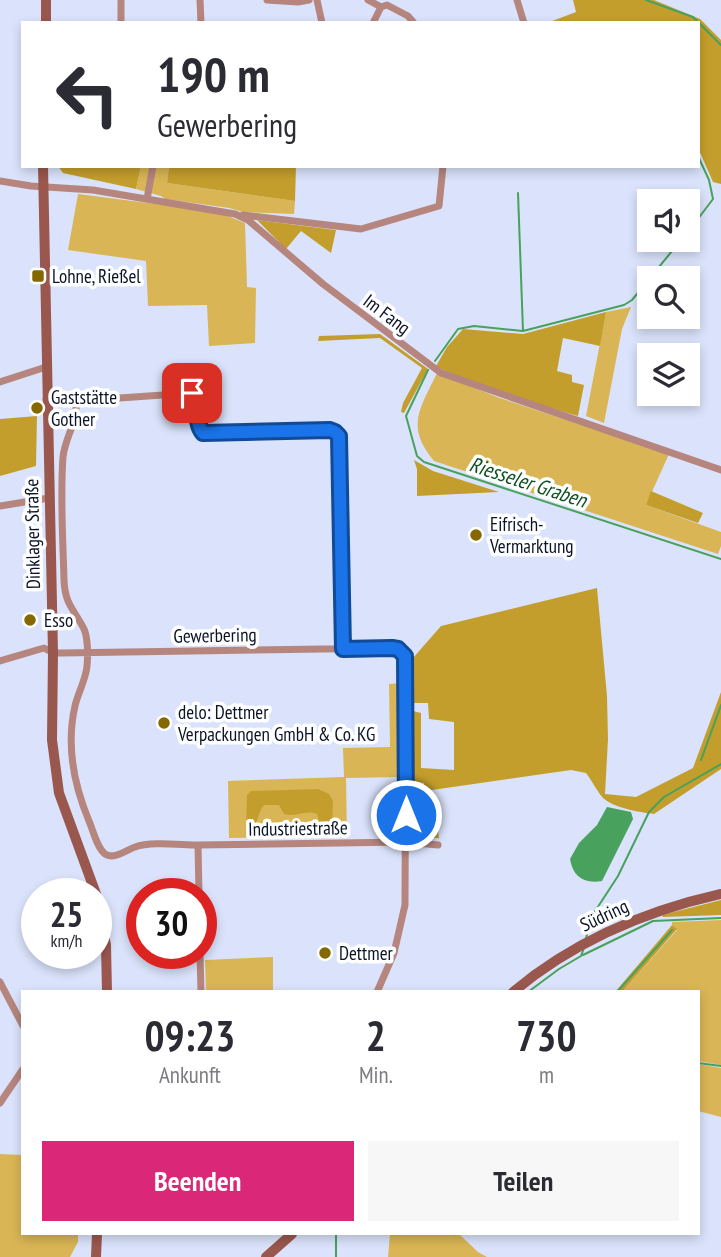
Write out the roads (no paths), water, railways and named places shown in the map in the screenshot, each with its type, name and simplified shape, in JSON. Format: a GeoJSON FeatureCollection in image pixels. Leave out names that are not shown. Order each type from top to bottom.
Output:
{"type":"FeatureCollection","features":[{"type":"Feature","properties":{"kind":"main road"},"geometry":{"type":"LineString","coordinates":[[46,0],[46,21]]}},
{"type":"Feature","properties":{"kind":"main road","name":"Dinklager Straße"},"geometry":{"type":"LineString","coordinates":[[43,168],[53,653],[52,740],[59,793],[90,878]]}},
{"type":"Feature","properties":{"kind":"main road","name":"Südring"},"geometry":{"type":"LineString","coordinates":[[516,990],[594,937],[658,911],[721,894]]}},
{"type":"Feature","properties":{"kind":"main road","name":"Dinklager Straße"},"geometry":{"type":"LineString","coordinates":[[107,969],[107,990]]}},
{"type":"Feature","properties":{"kind":"main road"},"geometry":{"type":"LineString","coordinates":[[96,1257],[97,1235]]}},
{"type":"Feature","properties":{"kind":"main road"},"geometry":{"type":"LineString","coordinates":[[267,1257],[291,1235]]}},
{"type":"Feature","properties":{"kind":"street"},"geometry":{"type":"LineString","coordinates":[[121,0],[121,21]]}},
{"type":"Feature","properties":{"kind":"street"},"geometry":{"type":"LineString","coordinates":[[200,0],[201,21]]}},
{"type":"Feature","properties":{"kind":"street"},"geometry":{"type":"LineString","coordinates":[[267,0],[309,0]]}},
{"type":"Feature","properties":{"kind":"street"},"geometry":{"type":"LineString","coordinates":[[317,0],[322,21]]}},
{"type":"Feature","properties":{"kind":"street"},"geometry":{"type":"LineString","coordinates":[[368,0],[381,7]]}},
{"type":"Feature","properties":{"kind":"street"},"geometry":{"type":"LineString","coordinates":[[517,0],[523,21]]}},
{"type":"Feature","properties":{"kind":"street"},"geometry":{"type":"LineString","coordinates":[[374,21],[381,7],[387,5],[412,21]]}},
{"type":"Feature","properties":{"kind":"street"},"geometry":{"type":"LineString","coordinates":[[147,198],[153,168]]}},
{"type":"Feature","properties":{"kind":"street"},"geometry":{"type":"LineString","coordinates":[[235,214],[361,229],[439,206],[443,168]]}},
{"type":"Feature","properties":{"kind":"street","name":"Im Fang"},"geometry":{"type":"LineString","coordinates":[[0,181],[83,189],[235,214],[248,220],[323,284],[441,373],[721,470]]}},
{"type":"Feature","properties":{"kind":"street"},"geometry":{"type":"LineString","coordinates":[[0,382],[46,367]]}},
{"type":"Feature","properties":{"kind":"street"},"geometry":{"type":"LineString","coordinates":[[46,399],[76,401],[192,393],[197,398],[198,423],[203,433],[335,432],[341,442],[343,649]]}},
{"type":"Feature","properties":{"kind":"street"},"geometry":{"type":"LineString","coordinates":[[76,401],[75,420],[65,443],[63,456],[64,583],[68,603],[85,630],[87,653]]}},
{"type":"Feature","properties":{"kind":"street"},"geometry":{"type":"LineString","coordinates":[[0,506],[49,498]]}},
{"type":"Feature","properties":{"kind":"street","name":"Gewerbering"},"geometry":{"type":"LineString","coordinates":[[0,661],[44,648],[53,653],[392,648],[403,652],[406,660],[406,842]]}},
{"type":"Feature","properties":{"kind":"street","name":"Industriestraße"},"geometry":{"type":"LineString","coordinates":[[87,653],[87,667],[74,711],[72,754],[78,791],[102,852],[111,856],[139,845],[406,842],[439,845]]}},
{"type":"Feature","properties":{"kind":"street"},"geometry":{"type":"LineString","coordinates":[[378,990],[394,953],[403,917],[406,842]]}},
{"type":"Feature","properties":{"kind":"street"},"geometry":{"type":"LineString","coordinates":[[198,845],[199,878]]}},
{"type":"Feature","properties":{"kind":"street"},"geometry":{"type":"LineString","coordinates":[[200,969],[201,990]]}},
{"type":"Feature","properties":{"kind":"street"},"geometry":{"type":"LineString","coordinates":[[0,982],[21,1023]]}},
{"type":"Feature","properties":{"kind":"street"},"geometry":{"type":"LineString","coordinates":[[0,1103],[21,1072]]}},
{"type":"Feature","properties":{"kind":"waterway"},"geometry":{"type":"LineString","coordinates":[[646,0],[693,17],[697,21]]}},
{"type":"Feature","properties":{"kind":"waterway"},"geometry":{"type":"LineString","coordinates":[[700,24],[721,45]]}},
{"type":"Feature","properties":{"kind":"waterway","name":"Riesseler Graben"},"geometry":{"type":"LineString","coordinates":[[700,160],[709,180],[713,199],[700,216]]}},
{"type":"Feature","properties":{"kind":"waterway"},"geometry":{"type":"LineString","coordinates":[[518,193],[523,331]]}},
{"type":"Feature","properties":{"kind":"waterway","name":"Riesseler Graben"},"geometry":{"type":"LineString","coordinates":[[660,266],[671,252]]}},
{"type":"Feature","properties":{"kind":"waterway","name":"Riesseler Graben"},"geometry":{"type":"LineString","coordinates":[[435,361],[458,329],[474,326],[523,331],[624,305],[637,294]]}},
{"type":"Feature","properties":{"kind":"waterway","name":"Riesseler Graben"},"geometry":{"type":"LineString","coordinates":[[428,370],[406,416],[417,456],[424,462],[721,559]]}},
{"type":"Feature","properties":{"kind":"waterway","name":"Riesseler Graben"},"geometry":{"type":"LineString","coordinates":[[701,760],[721,705]]}},
{"type":"Feature","properties":{"kind":"waterway"},"geometry":{"type":"LineString","coordinates":[[586,939],[590,919],[618,876],[649,812],[664,797],[721,764]]}},
{"type":"Feature","properties":{"kind":"waterway"},"geometry":{"type":"LineString","coordinates":[[583,955],[653,921],[721,918]]}},
{"type":"Feature","properties":{"kind":"waterway"},"geometry":{"type":"LineString","coordinates":[[619,990],[672,930]]}},
{"type":"Feature","properties":{"kind":"waterway"},"geometry":{"type":"LineString","coordinates":[[531,990],[581,956],[584,948]]}},
{"type":"Feature","properties":{"kind":"waterway"},"geometry":{"type":"LineString","coordinates":[[700,1063],[721,1066]]}},
{"type":"Feature","properties":{"kind":"waterway"},"geometry":{"type":"LineString","coordinates":[[336,1235],[336,1257]]}},
{"type":"Feature","properties":{"kind":"place","name":"Lohne, Rießel"},"geometry":{"type":"Point","coordinates":[38,276]}},
{"type":"Feature","properties":{"kind":"place","name":"Gaststätte Gother"},"geometry":{"type":"Point","coordinates":[37,408]}},
{"type":"Feature","properties":{"kind":"place","name":"Eifrisch- Vermarktung"},"geometry":{"type":"Point","coordinates":[476,535]}},
{"type":"Feature","properties":{"kind":"place","name":"Esso"},"geometry":{"type":"Point","coordinates":[30,620]}},
{"type":"Feature","properties":{"kind":"place","name":"delo: Dettmer Verpackungen GmbH & Co. KG"},"geometry":{"type":"Point","coordinates":[164,723]}},
{"type":"Feature","properties":{"kind":"place","name":"Dettmer"},"geometry":{"type":"Point","coordinates":[325,953]}}]}
